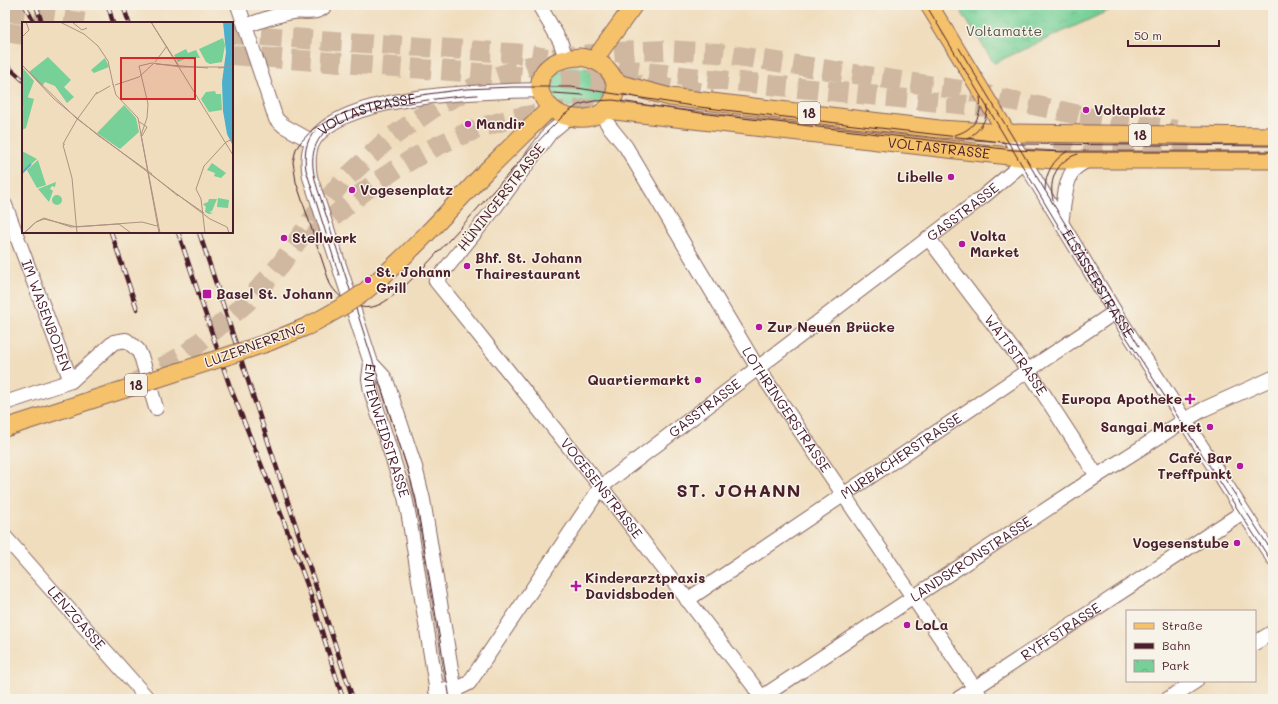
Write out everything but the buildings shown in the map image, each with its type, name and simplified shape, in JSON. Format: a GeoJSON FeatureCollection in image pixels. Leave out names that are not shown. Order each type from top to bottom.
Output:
{"type":"FeatureCollection","features":[{"type":"Feature","properties":{"kind":"main road"},"geometry":{"type":"LineString","coordinates":[[550,108],[543,99],[540,90],[540,82],[546,69],[554,63],[566,58],[580,57],[594,60],[603,45],[634,5]]}},
{"type":"Feature","properties":{"kind":"main road","name":"ELSÄSSERSTRASSE"},"geometry":{"type":"LineString","coordinates":[[929,5],[1007,133]]}},
{"type":"Feature","properties":{"kind":"main road","name":"18"},"geometry":{"type":"LineString","coordinates":[[594,60],[605,66],[613,78]]}},
{"type":"Feature","properties":{"kind":"main road"},"geometry":{"type":"LineString","coordinates":[[604,111],[613,100],[615,93],[613,78]]}},
{"type":"Feature","properties":{"kind":"main road","name":"VOLTASTRASSE"},"geometry":{"type":"LineString","coordinates":[[613,78],[621,84],[670,97],[912,126],[1007,133],[1273,136]]}},
{"type":"Feature","properties":{"kind":"main road","name":"18"},"geometry":{"type":"LineString","coordinates":[[550,108],[559,114],[569,117],[583,118],[604,111]]}},
{"type":"Feature","properties":{"kind":"main road","name":"LUZERNERRING"},"geometry":{"type":"LineString","coordinates":[[5,428],[267,343],[308,326],[346,304],[362,293],[412,250],[484,173],[550,108]]}},
{"type":"Feature","properties":{"kind":"main road","name":"VOLTASTRASSE"},"geometry":{"type":"LineString","coordinates":[[604,111],[1022,158],[1088,160],[1273,160]]}},
{"type":"Feature","properties":{"kind":"street"},"geometry":{"type":"LineString","coordinates":[[238,5],[276,119],[284,126],[313,142]]}},
{"type":"Feature","properties":{"kind":"street"},"geometry":{"type":"LineString","coordinates":[[245,26],[294,12],[312,12],[321,10],[326,5]]}},
{"type":"Feature","properties":{"kind":"street"},"geometry":{"type":"LineString","coordinates":[[539,5],[560,42],[566,58]]}},
{"type":"Feature","properties":{"kind":"street","name":"VOLTASTRASSE"},"geometry":{"type":"LineString","coordinates":[[371,364],[310,177],[308,155],[313,142],[325,127],[335,120],[369,107],[414,99],[471,92],[540,90]]}},
{"type":"Feature","properties":{"kind":"street","name":"LOTHRINGERSTRASSE"},"geometry":{"type":"LineString","coordinates":[[604,111],[609,126],[626,147],[757,367],[978,694]]}},
{"type":"Feature","properties":{"kind":"street","name":"HÜNINGERSTRASSE"},"geometry":{"type":"LineString","coordinates":[[436,281],[493,210],[550,133],[569,117]]}},
{"type":"Feature","properties":{"kind":"street","name":"ELSÄSSERSTRASSE"},"geometry":{"type":"LineString","coordinates":[[1007,133],[1114,312],[1273,558]]}},
{"type":"Feature","properties":{"kind":"street","name":"GASSTRASSE"},"geometry":{"type":"LineString","coordinates":[[437,695],[455,694],[472,678],[601,486],[757,367],[929,239],[1017,168],[1021,164],[1022,158]]}},
{"type":"Feature","properties":{"kind":"street"},"geometry":{"type":"LineString","coordinates":[[1061,223],[1070,176],[1076,168],[1088,160]]}},
{"type":"Feature","properties":{"kind":"street","name":"IM WASENBODEN"},"geometry":{"type":"LineString","coordinates":[[5,205],[71,381]]}},
{"type":"Feature","properties":{"kind":"street","name":"WATTSTRASSE"},"geometry":{"type":"LineString","coordinates":[[929,239],[1028,370],[1098,476]]}},
{"type":"Feature","properties":{"kind":"street","name":"VOGESENSTRASSE"},"geometry":{"type":"LineString","coordinates":[[436,281],[601,486],[753,685],[761,698]]}},
{"type":"Feature","properties":{"kind":"street","name":"MURBACHERSTRASSE"},"geometry":{"type":"LineString","coordinates":[[687,600],[843,493],[1114,312]]}},
{"type":"Feature","properties":{"kind":"street","name":"IM WASENBODEN"},"geometry":{"type":"LineString","coordinates":[[5,404],[71,381],[114,342],[126,340],[138,350],[142,359],[156,408]]}},
{"type":"Feature","properties":{"kind":"street","name":"ENTENWEIDSTRASSE"},"geometry":{"type":"LineString","coordinates":[[371,364],[387,383],[415,467],[423,500],[455,694]]}},
{"type":"Feature","properties":{"kind":"street","name":"ENTENWEIDSTRASSE"},"geometry":{"type":"LineString","coordinates":[[371,364],[369,379],[371,391],[400,482],[409,517],[437,695]]}},
{"type":"Feature","properties":{"kind":"street","name":"LANDSKRONSTRASSE"},"geometry":{"type":"LineString","coordinates":[[761,698],[1184,421],[1204,409],[1273,378]]}},
{"type":"Feature","properties":{"kind":"street","name":"RYFFSTRASSE"},"geometry":{"type":"LineString","coordinates":[[958,699],[978,694],[1243,512]]}},
{"type":"Feature","properties":{"kind":"street","name":"LENZGASSE"},"geometry":{"type":"LineString","coordinates":[[5,537],[148,699]]}},
{"type":"Feature","properties":{"kind":"street"},"geometry":{"type":"LineString","coordinates":[[1256,642],[1273,632]]}},
{"type":"Feature","properties":{"kind":"street"},"geometry":{"type":"LineString","coordinates":[[1168,699],[1194,682]]}},
{"type":"Feature","properties":{"kind":"green space","name":"Voltamatte"},"geometry":{"type":"Polygon","coordinates":[[[957,5],[1121,5],[994,63],[957,5]]]}},
{"type":"Feature","properties":{"kind":"green space"},"geometry":{"type":"Polygon","coordinates":[[[577,67],[594,71],[606,82],[605,94],[597,104],[588,107],[567,106],[558,102],[550,93],[551,80],[556,73],[563,69],[577,67]]]}},
{"type":"Feature","properties":{"kind":"tunnel"},"geometry":{"type":"LineString","coordinates":[[5,10],[16,13],[80,22]]}},
{"type":"Feature","properties":{"kind":"tunnel"},"geometry":{"type":"LineString","coordinates":[[5,32],[22,35]]}},
{"type":"Feature","properties":{"kind":"tunnel"},"geometry":{"type":"LineString","coordinates":[[233,34],[525,54],[547,58]]}},
{"type":"Feature","properties":{"kind":"tunnel"},"geometry":{"type":"LineString","coordinates":[[136,382],[186,354],[246,303],[281,264],[319,210],[343,181],[386,141],[435,107],[492,78],[558,57],[665,50],[718,53],[973,92],[1093,118]]}},
{"type":"Feature","properties":{"kind":"tunnel"},"geometry":{"type":"LineString","coordinates":[[233,55],[658,86],[713,94]]}},
{"type":"Feature","properties":{"kind":"tunnel"},"geometry":{"type":"LineString","coordinates":[[589,64],[653,73],[997,108]]}},
{"type":"Feature","properties":{"kind":"tunnel"},"geometry":{"type":"LineString","coordinates":[[312,239],[339,212],[397,168],[419,155],[464,134],[488,125],[537,114],[615,108]]}},
{"type":"Feature","properties":{"kind":"tunnel"},"geometry":{"type":"LineString","coordinates":[[1080,117],[1177,130]]}},
{"type":"Feature","properties":{"kind":"tunnel"},"geometry":{"type":"LineString","coordinates":[[812,126],[911,134],[924,132]]}},
{"type":"Feature","properties":{"kind":"tunnel"},"geometry":{"type":"LineString","coordinates":[[1054,139],[1189,154]]}},
{"type":"Feature","properties":{"kind":"tram line"},"geometry":{"type":"LineString","coordinates":[[926,5],[1107,307],[1273,564]]}},
{"type":"Feature","properties":{"kind":"tram line"},"geometry":{"type":"LineString","coordinates":[[959,48],[1139,346]]}},
{"type":"Feature","properties":{"kind":"tram line"},"geometry":{"type":"LineString","coordinates":[[1273,146],[1018,144],[699,107],[571,87],[512,87],[466,89],[428,94],[390,100],[344,113],[313,129],[296,149],[293,162],[296,182],[330,284],[338,295],[349,303],[355,306],[369,307],[385,302],[405,286],[564,115],[578,105],[594,101],[613,100],[700,113],[1013,150],[1066,152],[1273,152]]}},
{"type":"Feature","properties":{"kind":"tram line"},"geometry":{"type":"LineString","coordinates":[[553,93],[583,95]]}},
{"type":"Feature","properties":{"kind":"tram line"},"geometry":{"type":"LineString","coordinates":[[450,699],[416,499],[317,187],[313,167],[313,154],[322,135],[334,126],[351,118],[372,111],[418,101],[477,95]]}},
{"type":"Feature","properties":{"kind":"tram line"},"geometry":{"type":"LineString","coordinates":[[954,135],[966,130],[975,122],[980,110],[980,97]]}},
{"type":"Feature","properties":{"kind":"tram line"},"geometry":{"type":"LineString","coordinates":[[966,139],[982,126],[988,106]]}},
{"type":"Feature","properties":{"kind":"tram line"},"geometry":{"type":"LineString","coordinates":[[315,131],[307,144],[305,159],[306,170],[339,275]]}},
{"type":"Feature","properties":{"kind":"tram line"},"geometry":{"type":"LineString","coordinates":[[1045,190],[1048,173],[1058,158],[1068,151]]}},
{"type":"Feature","properties":{"kind":"tram line"},"geometry":{"type":"LineString","coordinates":[[1053,200],[1052,185],[1056,172],[1065,161],[1078,154]]}},
{"type":"Feature","properties":{"kind":"tram line"},"geometry":{"type":"LineString","coordinates":[[1217,467],[1273,553]]}},
{"type":"Feature","properties":{"kind":"railway"},"geometry":{"type":"LineString","coordinates":[[25,5],[34,22]]}},
{"type":"Feature","properties":{"kind":"railway"},"geometry":{"type":"LineString","coordinates":[[36,5],[42,22]]}},
{"type":"Feature","properties":{"kind":"railway"},"geometry":{"type":"LineString","coordinates":[[108,5],[113,22]]}},
{"type":"Feature","properties":{"kind":"railway"},"geometry":{"type":"LineString","coordinates":[[123,5],[129,22]]}},
{"type":"Feature","properties":{"kind":"railway"},"geometry":{"type":"LineString","coordinates":[[5,64],[22,79]]}},
{"type":"Feature","properties":{"kind":"railway"},"geometry":{"type":"LineString","coordinates":[[111,233],[137,309]]}},
{"type":"Feature","properties":{"kind":"railway"},"geometry":{"type":"LineString","coordinates":[[178,233],[229,384],[283,519],[309,590],[343,699]]}},
{"type":"Feature","properties":{"kind":"railway"},"geometry":{"type":"LineString","coordinates":[[199,233],[353,699]]}},
{"type":"Feature","properties":{"kind":"place","name":"Voltaplatz"},"geometry":{"type":"Point","coordinates":[1086,110]}},
{"type":"Feature","properties":{"kind":"place","name":"Mandir"},"geometry":{"type":"Point","coordinates":[468,124]}},
{"type":"Feature","properties":{"kind":"place","name":"Libelle"},"geometry":{"type":"Point","coordinates":[951,177]}},
{"type":"Feature","properties":{"kind":"place","name":"Vogesenplatz"},"geometry":{"type":"Point","coordinates":[352,190]}},
{"type":"Feature","properties":{"kind":"place","name":"Stellwerk"},"geometry":{"type":"Point","coordinates":[284,238]}},
{"type":"Feature","properties":{"kind":"place","name":"Volta Market"},"geometry":{"type":"Point","coordinates":[962,244]}},
{"type":"Feature","properties":{"kind":"place","name":"Bhf. St. Johann Thairestaurant"},"geometry":{"type":"Point","coordinates":[467,266]}},
{"type":"Feature","properties":{"kind":"place","name":"St. Johann Grill"},"geometry":{"type":"Point","coordinates":[368,280]}},
{"type":"Feature","properties":{"kind":"place","name":"Basel St. Johann"},"geometry":{"type":"Point","coordinates":[207,294]}},
{"type":"Feature","properties":{"kind":"place","name":"Zur Neuen Brücke"},"geometry":{"type":"Point","coordinates":[759,327]}},
{"type":"Feature","properties":{"kind":"place","name":"Quartiermarkt"},"geometry":{"type":"Point","coordinates":[698,380]}},
{"type":"Feature","properties":{"kind":"place","name":"Europa Apotheke"},"geometry":{"type":"Point","coordinates":[1190,399]}},
{"type":"Feature","properties":{"kind":"place","name":"Sangai Market"},"geometry":{"type":"Point","coordinates":[1210,427]}},
{"type":"Feature","properties":{"kind":"place","name":"Café Bar Treffpunkt"},"geometry":{"type":"Point","coordinates":[1240,466]}},
{"type":"Feature","properties":{"kind":"place","name":"Vogesenstube"},"geometry":{"type":"Point","coordinates":[1237,543]}},
{"type":"Feature","properties":{"kind":"place","name":"Kinderarztpraxis Davidsboden"},"geometry":{"type":"Point","coordinates":[576,586]}},
{"type":"Feature","properties":{"kind":"place","name":"LoLa"},"geometry":{"type":"Point","coordinates":[907,625]}},
{"type":"Feature","properties":{"kind":"district","name":"ST. JOHANN"},"geometry":{"type":"Point","coordinates":[739,491]}}]}
